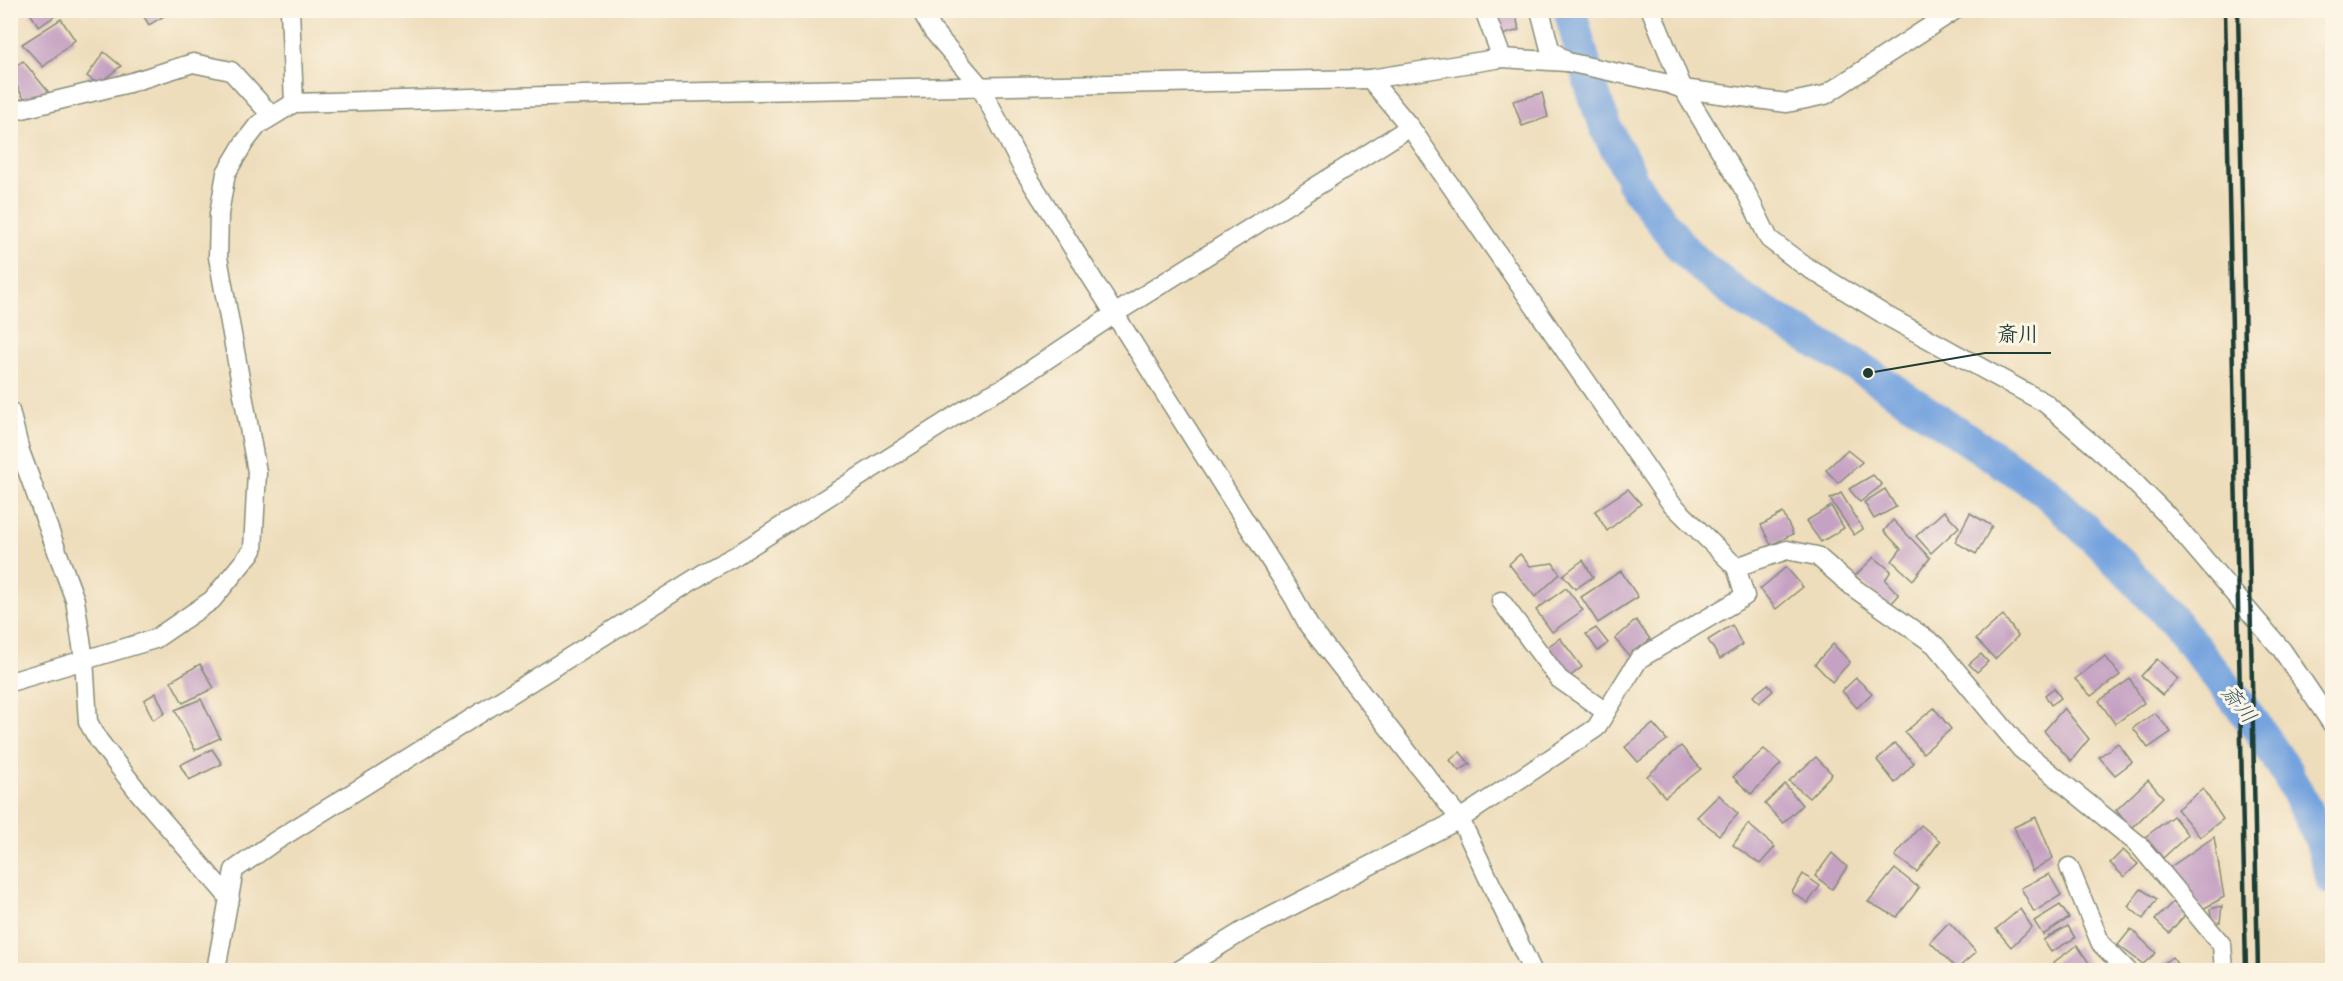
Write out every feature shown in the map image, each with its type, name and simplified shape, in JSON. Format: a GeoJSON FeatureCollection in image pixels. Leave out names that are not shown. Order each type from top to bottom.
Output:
{"type":"FeatureCollection","features":[{"type":"Feature","properties":{"kind":"street"},"geometry":{"type":"LineString","coordinates":[[290,10],[294,103]]}},
{"type":"Feature","properties":{"kind":"street"},"geometry":{"type":"LineString","coordinates":[[921,10],[933,31],[980,86],[1023,169],[1116,313],[1160,389],[1294,598],[1309,626],[1460,819],[1532,970]]}},
{"type":"Feature","properties":{"kind":"street"},"geometry":{"type":"LineString","coordinates":[[1484,10],[1502,58]]}},
{"type":"Feature","properties":{"kind":"street"},"geometry":{"type":"LineString","coordinates":[[1540,10],[1550,49],[1567,62]]}},
{"type":"Feature","properties":{"kind":"street"},"geometry":{"type":"LineString","coordinates":[[1651,10],[1676,86],[1748,196],[1769,239],[1802,264],[1885,315],[2045,403],[2120,468],[2166,514],[2282,650],[2332,724]]}},
{"type":"Feature","properties":{"kind":"street"},"geometry":{"type":"LineString","coordinates":[[10,682],[154,639],[212,600],[253,550],[257,472],[218,257],[219,214],[226,173],[244,143],[258,125],[294,103],[1370,79],[1502,58],[1567,62],[1676,86],[1787,103],[1825,95],[1955,10]]}},
{"type":"Feature","properties":{"kind":"street"},"geometry":{"type":"LineString","coordinates":[[10,112],[129,83],[193,63],[231,71],[272,116]]}},
{"type":"Feature","properties":{"kind":"street"},"geometry":{"type":"LineString","coordinates":[[1180,970],[1243,931],[1460,819],[1596,728],[1639,659],[1745,597],[1736,567],[1670,502],[1410,127],[1370,79]]}},
{"type":"Feature","properties":{"kind":"street"},"geometry":{"type":"LineString","coordinates":[[216,970],[234,870],[274,842],[709,570],[735,556],[980,400],[1006,386],[1116,313],[1410,127]]}},
{"type":"Feature","properties":{"kind":"street"},"geometry":{"type":"LineString","coordinates":[[10,411],[20,451],[75,600],[84,659],[88,722],[99,741],[140,794],[230,899]]}},
{"type":"Feature","properties":{"kind":"street"},"geometry":{"type":"LineString","coordinates":[[1736,567],[1787,550],[1817,556],[1854,588],[1935,645],[2021,749],[2138,844],[2222,945],[2224,970]]}},
{"type":"Feature","properties":{"kind":"street"},"geometry":{"type":"LineString","coordinates":[[1501,601],[1559,679],[1606,712]]}},
{"type":"Feature","properties":{"kind":"street"},"geometry":{"type":"LineString","coordinates":[[2069,867],[2101,944],[2127,970]]}},
{"type":"Feature","properties":{"kind":"building"},"geometry":{"type":"Polygon","coordinates":[[[35,10],[52,10],[56,15],[39,27],[30,13],[35,10]]]}},
{"type":"Feature","properties":{"kind":"building"},"geometry":{"type":"Polygon","coordinates":[[[140,10],[174,10],[149,25],[140,10]]]}},
{"type":"Feature","properties":{"kind":"building"},"geometry":{"type":"Polygon","coordinates":[[[1492,10],[1515,10],[1519,30],[1499,36],[1492,10]]]}},
{"type":"Feature","properties":{"kind":"building"},"geometry":{"type":"Polygon","coordinates":[[[61,19],[75,40],[43,67],[22,44],[61,19]]]}},
{"type":"Feature","properties":{"kind":"building"},"geometry":{"type":"Polygon","coordinates":[[[104,52],[121,66],[98,84],[87,76],[104,52]]]}},
{"type":"Feature","properties":{"kind":"building"},"geometry":{"type":"Polygon","coordinates":[[[23,61],[51,95],[33,103],[23,97],[10,75],[10,70],[23,61]]]}},
{"type":"Feature","properties":{"kind":"building"},"geometry":{"type":"Polygon","coordinates":[[[1542,93],[1548,117],[1522,126],[1513,101],[1542,93]]]}},
{"type":"Feature","properties":{"kind":"building"},"geometry":{"type":"Polygon","coordinates":[[[1847,450],[1862,462],[1838,483],[1826,470],[1847,450]]]}},
{"type":"Feature","properties":{"kind":"building"},"geometry":{"type":"Polygon","coordinates":[[[1873,475],[1882,485],[1860,502],[1849,489],[1873,475]]]}},
{"type":"Feature","properties":{"kind":"building"},"geometry":{"type":"Polygon","coordinates":[[[1628,489],[1641,504],[1607,531],[1595,511],[1628,489]]]}},
{"type":"Feature","properties":{"kind":"building"},"geometry":{"type":"Polygon","coordinates":[[[1885,489],[1896,507],[1874,519],[1864,502],[1885,489]]]}},
{"type":"Feature","properties":{"kind":"building"},"geometry":{"type":"Polygon","coordinates":[[[1841,493],[1863,529],[1854,535],[1830,499],[1841,493]]]}},
{"type":"Feature","properties":{"kind":"building"},"geometry":{"type":"Polygon","coordinates":[[[1831,506],[1844,528],[1821,542],[1806,521],[1831,506]]]}},
{"type":"Feature","properties":{"kind":"building"},"geometry":{"type":"Polygon","coordinates":[[[1944,511],[1959,527],[1931,553],[1916,536],[1944,511]]]}},
{"type":"Feature","properties":{"kind":"building"},"geometry":{"type":"Polygon","coordinates":[[[1783,513],[1793,534],[1771,545],[1761,525],[1783,513]]]}},
{"type":"Feature","properties":{"kind":"building"},"geometry":{"type":"Polygon","coordinates":[[[1970,513],[1992,526],[1976,554],[1955,542],[1970,513]]]}},
{"type":"Feature","properties":{"kind":"building"},"geometry":{"type":"Polygon","coordinates":[[[1893,520],[1930,558],[1913,580],[1892,561],[1901,549],[1884,531],[1893,520]]]}},
{"type":"Feature","properties":{"kind":"building"},"geometry":{"type":"Polygon","coordinates":[[[1520,554],[1530,566],[1553,563],[1560,574],[1535,597],[1509,564],[1520,554]]]}},
{"type":"Feature","properties":{"kind":"building"},"geometry":{"type":"Polygon","coordinates":[[[1874,557],[1891,571],[1885,580],[1899,595],[1889,606],[1855,576],[1874,557]]]}},
{"type":"Feature","properties":{"kind":"building"},"geometry":{"type":"Polygon","coordinates":[[[1583,560],[1593,577],[1575,589],[1563,575],[1583,560]]]}},
{"type":"Feature","properties":{"kind":"building"},"geometry":{"type":"Polygon","coordinates":[[[1786,567],[1803,587],[1776,609],[1760,589],[1786,567]]]}},
{"type":"Feature","properties":{"kind":"building"},"geometry":{"type":"Polygon","coordinates":[[[1621,571],[1638,597],[1598,623],[1581,597],[1621,571]]]}},
{"type":"Feature","properties":{"kind":"building"},"geometry":{"type":"Polygon","coordinates":[[[1566,588],[1583,610],[1552,632],[1536,610],[1566,588]]]}},
{"type":"Feature","properties":{"kind":"building"},"geometry":{"type":"Polygon","coordinates":[[[2003,615],[2018,636],[1995,659],[1976,639],[2003,615]]]}},
{"type":"Feature","properties":{"kind":"building"},"geometry":{"type":"Polygon","coordinates":[[[1636,620],[1650,639],[1631,658],[1615,639],[1636,620]]]}},
{"type":"Feature","properties":{"kind":"building"},"geometry":{"type":"Polygon","coordinates":[[[1732,625],[1742,645],[1720,659],[1708,640],[1732,625]]]}},
{"type":"Feature","properties":{"kind":"building"},"geometry":{"type":"Polygon","coordinates":[[[1596,628],[1608,643],[1598,651],[1586,634],[1596,628]]]}},
{"type":"Feature","properties":{"kind":"building"},"geometry":{"type":"Polygon","coordinates":[[[1560,638],[1582,667],[1568,678],[1546,648],[1560,638]]]}},
{"type":"Feature","properties":{"kind":"building"},"geometry":{"type":"Polygon","coordinates":[[[1833,644],[1850,662],[1832,682],[1815,664],[1833,644]]]}},
{"type":"Feature","properties":{"kind":"building"},"geometry":{"type":"Polygon","coordinates":[[[1981,654],[1988,662],[1977,672],[1969,664],[1981,654]]]}},
{"type":"Feature","properties":{"kind":"building"},"geometry":{"type":"Polygon","coordinates":[[[2105,656],[2120,675],[2091,696],[2075,679],[2105,656]]]}},
{"type":"Feature","properties":{"kind":"building"},"geometry":{"type":"Polygon","coordinates":[[[2157,659],[2178,679],[2162,695],[2141,676],[2157,659]]]}},
{"type":"Feature","properties":{"kind":"building"},"geometry":{"type":"Polygon","coordinates":[[[200,664],[214,688],[183,703],[171,681],[200,664]]]}},
{"type":"Feature","properties":{"kind":"building"},"geometry":{"type":"Polygon","coordinates":[[[1856,678],[1872,693],[1857,708],[1842,691],[1856,678]]]}},
{"type":"Feature","properties":{"kind":"building"},"geometry":{"type":"Polygon","coordinates":[[[2130,679],[2144,703],[2115,724],[2099,701],[2130,679]]]}},
{"type":"Feature","properties":{"kind":"building"},"geometry":{"type":"Polygon","coordinates":[[[1768,684],[1773,691],[1759,703],[1753,696],[1768,684]]]}},
{"type":"Feature","properties":{"kind":"building"},"geometry":{"type":"Polygon","coordinates":[[[2054,688],[2061,698],[2051,705],[2045,695],[2054,688]]]}},
{"type":"Feature","properties":{"kind":"building"},"geometry":{"type":"Polygon","coordinates":[[[156,693],[165,713],[153,720],[144,700],[156,693]]]}},
{"type":"Feature","properties":{"kind":"building"},"geometry":{"type":"Polygon","coordinates":[[[201,699],[220,738],[195,750],[175,710],[201,699]]]}},
{"type":"Feature","properties":{"kind":"building"},"geometry":{"type":"Polygon","coordinates":[[[1934,708],[1951,729],[1923,753],[1905,732],[1934,708]]]}},
{"type":"Feature","properties":{"kind":"building"},"geometry":{"type":"Polygon","coordinates":[[[2064,708],[2089,739],[2071,761],[2044,731],[2064,708]]]}},
{"type":"Feature","properties":{"kind":"building"},"geometry":{"type":"Polygon","coordinates":[[[2155,713],[2171,732],[2148,748],[2133,728],[2155,713]]]}},
{"type":"Feature","properties":{"kind":"building"},"geometry":{"type":"Polygon","coordinates":[[[1653,724],[1667,740],[1638,762],[1625,747],[1653,724]]]}},
{"type":"Feature","properties":{"kind":"building"},"geometry":{"type":"Polygon","coordinates":[[[1895,743],[1914,763],[1895,783],[1877,760],[1895,743]]]}},
{"type":"Feature","properties":{"kind":"building"},"geometry":{"type":"Polygon","coordinates":[[[2118,743],[2132,762],[2115,775],[2099,757],[2118,743]]]}},
{"type":"Feature","properties":{"kind":"building"},"geometry":{"type":"Polygon","coordinates":[[[1681,746],[1701,769],[1665,797],[1647,776],[1681,746]]]}},
{"type":"Feature","properties":{"kind":"building"},"geometry":{"type":"Polygon","coordinates":[[[212,749],[222,764],[189,780],[180,765],[212,749]]]}},
{"type":"Feature","properties":{"kind":"building"},"geometry":{"type":"Polygon","coordinates":[[[1764,749],[1781,764],[1751,794],[1733,777],[1764,749]]]}},
{"type":"Feature","properties":{"kind":"building"},"geometry":{"type":"Polygon","coordinates":[[[1460,752],[1470,764],[1459,771],[1450,760],[1460,752]]]}},
{"type":"Feature","properties":{"kind":"building"},"geometry":{"type":"Polygon","coordinates":[[[1816,757],[1832,774],[1809,798],[1789,781],[1816,757]]]}},
{"type":"Feature","properties":{"kind":"building"},"geometry":{"type":"Polygon","coordinates":[[[2148,780],[2163,797],[2131,829],[2116,810],[2148,780]]]}},
{"type":"Feature","properties":{"kind":"building"},"geometry":{"type":"Polygon","coordinates":[[[1785,784],[1802,805],[1783,823],[1765,804],[1785,784]]]}},
{"type":"Feature","properties":{"kind":"building"},"geometry":{"type":"Polygon","coordinates":[[[2203,789],[2223,819],[2200,837],[2177,809],[2203,789]]]}},
{"type":"Feature","properties":{"kind":"building"},"geometry":{"type":"Polygon","coordinates":[[[1719,795],[1738,814],[1719,835],[1697,817],[1719,795]]]}},
{"type":"Feature","properties":{"kind":"building"},"geometry":{"type":"Polygon","coordinates":[[[2173,816],[2188,835],[2163,858],[2145,837],[2173,816]]]}},
{"type":"Feature","properties":{"kind":"building"},"geometry":{"type":"Polygon","coordinates":[[[2036,817],[2053,858],[2032,871],[2014,827],[2036,817]]]}},
{"type":"Feature","properties":{"kind":"building"},"geometry":{"type":"Polygon","coordinates":[[[1748,824],[1775,847],[1760,864],[1733,845],[1748,824]]]}},
{"type":"Feature","properties":{"kind":"building"},"geometry":{"type":"Polygon","coordinates":[[[1921,825],[1940,841],[1917,872],[1895,856],[1921,825]]]}},
{"type":"Feature","properties":{"kind":"building"},"geometry":{"type":"Polygon","coordinates":[[[2214,837],[2224,897],[2203,909],[2169,868],[2214,837]]]}},
{"type":"Feature","properties":{"kind":"building"},"geometry":{"type":"Polygon","coordinates":[[[2123,850],[2138,864],[2124,877],[2110,863],[2123,850]]]}},
{"type":"Feature","properties":{"kind":"building"},"geometry":{"type":"Polygon","coordinates":[[[1832,853],[1847,867],[1832,889],[1815,876],[1832,853]]]}},
{"type":"Feature","properties":{"kind":"building"},"geometry":{"type":"Polygon","coordinates":[[[1895,869],[1919,888],[1897,917],[1868,902],[1895,869]]]}},
{"type":"Feature","properties":{"kind":"building"},"geometry":{"type":"Polygon","coordinates":[[[1803,874],[1820,886],[1808,903],[1792,892],[1803,874]]]}},
{"type":"Feature","properties":{"kind":"building"},"geometry":{"type":"Polygon","coordinates":[[[2049,874],[2061,895],[2034,912],[2021,888],[2049,874]]]}},
{"type":"Feature","properties":{"kind":"building"},"geometry":{"type":"Polygon","coordinates":[[[2141,889],[2157,899],[2143,919],[2128,906],[2141,889]]]}},
{"type":"Feature","properties":{"kind":"building"},"geometry":{"type":"Polygon","coordinates":[[[2173,902],[2185,915],[2169,933],[2155,920],[2173,902]]]}},
{"type":"Feature","properties":{"kind":"building"},"geometry":{"type":"Polygon","coordinates":[[[2060,905],[2069,918],[2043,935],[2034,921],[2060,905]]]}},
{"type":"Feature","properties":{"kind":"building"},"geometry":{"type":"Polygon","coordinates":[[[2222,906],[2220,922],[2212,923],[2210,909],[2222,906]]]}},
{"type":"Feature","properties":{"kind":"building"},"geometry":{"type":"Polygon","coordinates":[[[2020,909],[2032,927],[2011,947],[1996,929],[2020,909]]]}},
{"type":"Feature","properties":{"kind":"building"},"geometry":{"type":"Polygon","coordinates":[[[1949,922],[1976,952],[1957,969],[1930,942],[1949,922]]]}},
{"type":"Feature","properties":{"kind":"building"},"geometry":{"type":"Polygon","coordinates":[[[2068,926],[2075,938],[2051,952],[2043,940],[2068,926]]]}},
{"type":"Feature","properties":{"kind":"building"},"geometry":{"type":"Polygon","coordinates":[[[2131,929],[2156,953],[2143,964],[2118,945],[2131,929]]]}},
{"type":"Feature","properties":{"kind":"building"},"geometry":{"type":"Polygon","coordinates":[[[2077,945],[2089,963],[2077,970],[2058,970],[2054,962],[2077,945]]]}},
{"type":"Feature","properties":{"kind":"building"},"geometry":{"type":"Polygon","coordinates":[[[2172,957],[2182,970],[2155,970],[2172,957]]]}},
{"type":"Feature","properties":{"kind":"waterway","name":"斎川"},"geometry":{"type":"LineString","coordinates":[[1570,10],[1591,87],[1611,138],[1628,169],[1632,182],[1682,248],[1743,299],[1868,373],[2044,490],[2121,564],[2177,625],[2257,727],[2286,771],[2321,840],[2332,879]]}},
{"type":"Feature","properties":{"kind":"railway"},"geometry":{"type":"LineString","coordinates":[[2225,10],[2246,970]]}},
{"type":"Feature","properties":{"kind":"railway"},"geometry":{"type":"LineString","coordinates":[[2238,10],[2258,970]]}},
{"type":"Feature","properties":{"kind":"place","name":"斎川"},"geometry":{"type":"Point","coordinates":[1868,373]}}]}
